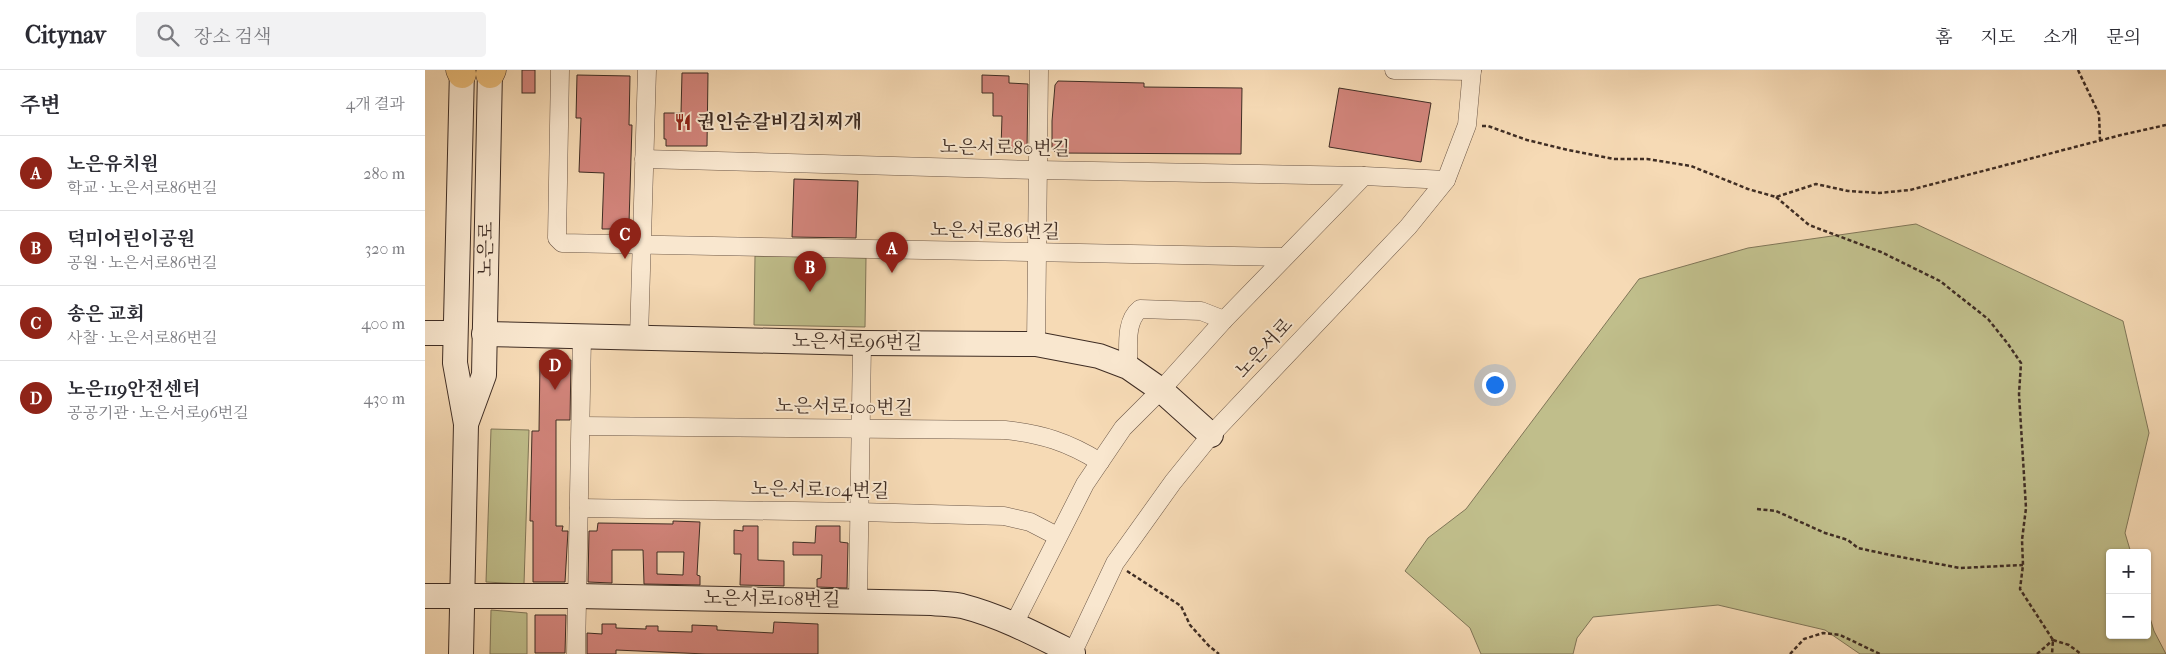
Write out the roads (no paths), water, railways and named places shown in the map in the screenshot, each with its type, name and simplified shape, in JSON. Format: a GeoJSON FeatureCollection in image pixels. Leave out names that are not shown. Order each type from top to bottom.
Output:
{"type":"FeatureCollection","features":[{"type":"Feature","properties":{"kind":"street","name":"노은서로86번길"},"geometry":{"type":"LineString","coordinates":[[560,70],[557,238],[562,243],[1284,257]]}},
{"type":"Feature","properties":{"kind":"street"},"geometry":{"type":"LineString","coordinates":[[639,337],[647,70]]}},
{"type":"Feature","properties":{"kind":"street"},"geometry":{"type":"LineString","coordinates":[[1036,344],[1039,70]]}},
{"type":"Feature","properties":{"kind":"street"},"geometry":{"type":"LineString","coordinates":[[1394,70],[1472,71]]}},
{"type":"Feature","properties":{"kind":"street","name":"노은로"},"geometry":{"type":"LineString","coordinates":[[461,71],[455,333],[455,363],[465,424],[461,654]]}},
{"type":"Feature","properties":{"kind":"street","name":"노은서로"},"geometry":{"type":"LineString","coordinates":[[1072,654],[1115,563],[1173,482],[1211,435],[1408,227],[1445,180],[1467,125],[1472,71]]}},
{"type":"Feature","properties":{"kind":"street","name":"노은로"},"geometry":{"type":"LineString","coordinates":[[465,424],[484,375],[491,72]]}},
{"type":"Feature","properties":{"kind":"street","name":"노은서로80번길"},"geometry":{"type":"LineString","coordinates":[[644,160],[1364,176],[1445,180]]}},
{"type":"Feature","properties":{"kind":"street"},"geometry":{"type":"LineString","coordinates":[[1014,624],[1085,484],[1123,428],[1161,390],[1284,257],[1364,176]]}},
{"type":"Feature","properties":{"kind":"street"},"geometry":{"type":"LineString","coordinates":[[1128,367],[1130,322],[1133,314],[1141,309],[1201,311],[1224,320]]}},
{"type":"Feature","properties":{"kind":"street"},"geometry":{"type":"LineString","coordinates":[[425,333],[455,333]]}},
{"type":"Feature","properties":{"kind":"street","name":"노은서로96번길"},"geometry":{"type":"LineString","coordinates":[[484,334],[1036,344],[1099,356],[1128,367],[1161,390],[1211,435]]}},
{"type":"Feature","properties":{"kind":"street"},"geometry":{"type":"LineString","coordinates":[[576,654],[582,336]]}},
{"type":"Feature","properties":{"kind":"street"},"geometry":{"type":"LineString","coordinates":[[858,601],[862,342]]}},
{"type":"Feature","properties":{"kind":"street","name":"노은서로100번길"},"geometry":{"type":"LineString","coordinates":[[581,426],[1005,430],[1024,432],[1074,446],[1100,462]]}},
{"type":"Feature","properties":{"kind":"street","name":"노은서로104번길"},"geometry":{"type":"LineString","coordinates":[[579,508],[1004,516],[1030,522],[1057,536]]}},
{"type":"Feature","properties":{"kind":"street","name":"노은서로108번길"},"geometry":{"type":"LineString","coordinates":[[425,596],[577,596],[932,603],[961,606],[1014,624],[1072,654]]}},
{"type":"Feature","properties":{"kind":"place","name":"권인순갈비김치찌개"},"geometry":{"type":"Point","coordinates":[683,122]}},
{"type":"Feature","properties":{"kind":"place","name":"송은 교회"},"geometry":{"type":"Point","coordinates":[625,259]}},
{"type":"Feature","properties":{"kind":"place","name":"노은유치원"},"geometry":{"type":"Point","coordinates":[892,273]}},
{"type":"Feature","properties":{"kind":"place","name":"덕미어린이공원"},"geometry":{"type":"Point","coordinates":[810,292]}},
{"type":"Feature","properties":{"kind":"place","name":"노은119안전센터"},"geometry":{"type":"Point","coordinates":[555,390]}}]}
